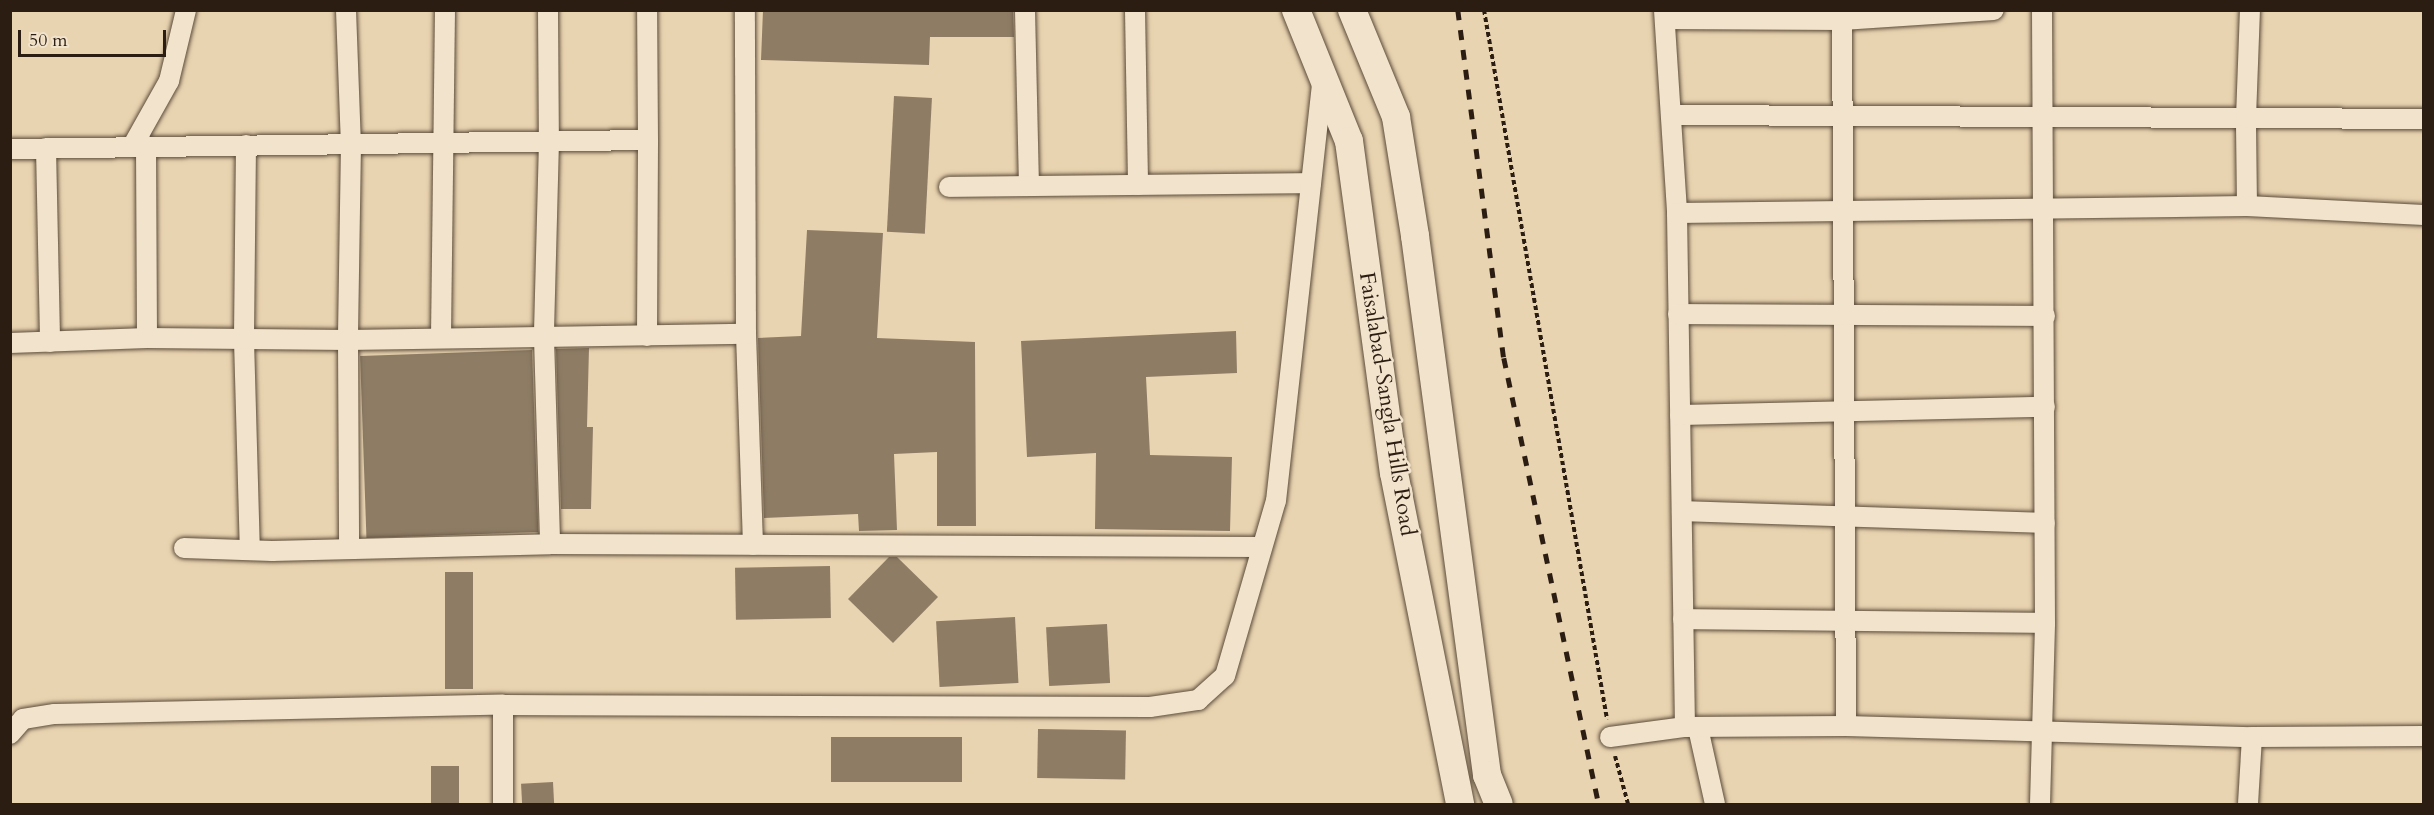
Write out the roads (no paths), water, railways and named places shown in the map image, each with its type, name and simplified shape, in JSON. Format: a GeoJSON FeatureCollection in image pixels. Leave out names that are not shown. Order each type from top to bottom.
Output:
{"type":"FeatureCollection","features":[{"type":"Feature","properties":{"kind":"main road","name":"Faisalabad-Sangla Hills Road"},"geometry":{"type":"LineString","coordinates":[[1296,10],[1349,141],[1394,473],[1453,783],[1460,804]]}},
{"type":"Feature","properties":{"kind":"main road","name":"Faisalabad-Sangla Hills Road"},"geometry":{"type":"LineString","coordinates":[[1352,10],[1396,117],[1417,248],[1487,775],[1499,804]]}},
{"type":"Feature","properties":{"kind":"street"},"geometry":{"type":"LineString","coordinates":[[147,338],[139,147],[169,81],[186,10]]}},
{"type":"Feature","properties":{"kind":"street"},"geometry":{"type":"LineString","coordinates":[[346,10],[351,144],[348,340],[349,548]]}},
{"type":"Feature","properties":{"kind":"street"},"geometry":{"type":"LineString","coordinates":[[441,337],[445,10]]}},
{"type":"Feature","properties":{"kind":"street"},"geometry":{"type":"LineString","coordinates":[[548,10],[549,141],[544,338],[550,544]]}},
{"type":"Feature","properties":{"kind":"street"},"geometry":{"type":"LineString","coordinates":[[647,10],[647,336]]}},
{"type":"Feature","properties":{"kind":"street"},"geometry":{"type":"LineString","coordinates":[[745,10],[746,334],[753,545]]}},
{"type":"Feature","properties":{"kind":"street"},"geometry":{"type":"LineString","coordinates":[[1025,10],[1029,186]]}},
{"type":"Feature","properties":{"kind":"street"},"geometry":{"type":"LineString","coordinates":[[1135,10],[1138,185]]}},
{"type":"Feature","properties":{"kind":"street"},"geometry":{"type":"LineString","coordinates":[[1715,804],[1691,728],[1683,619],[1677,213],[1665,15],[1842,15],[1994,10]]}},
{"type":"Feature","properties":{"kind":"street"},"geometry":{"type":"LineString","coordinates":[[2040,804],[2044,732],[2045,623],[2045,207],[2042,10]]}},
{"type":"Feature","properties":{"kind":"street"},"geometry":{"type":"LineString","coordinates":[[2247,207],[2246,118],[2250,10]]}},
{"type":"Feature","properties":{"kind":"street"},"geometry":{"type":"LineString","coordinates":[[1842,15],[1846,726]]}},
{"type":"Feature","properties":{"kind":"street"},"geometry":{"type":"LineString","coordinates":[[10,734],[23,719],[55,714],[503,705],[1150,706],[1198,700],[1224,676],[1276,501],[1323,76]]}},
{"type":"Feature","properties":{"kind":"street"},"geometry":{"type":"LineString","coordinates":[[1671,115],[2424,119]]}},
{"type":"Feature","properties":{"kind":"street"},"geometry":{"type":"LineString","coordinates":[[10,149],[648,140]]}},
{"type":"Feature","properties":{"kind":"street"},"geometry":{"type":"LineString","coordinates":[[246,145],[244,340],[250,550]]}},
{"type":"Feature","properties":{"kind":"street"},"geometry":{"type":"LineString","coordinates":[[46,148],[50,342]]}},
{"type":"Feature","properties":{"kind":"street"},"geometry":{"type":"LineString","coordinates":[[949,187],[1311,183]]}},
{"type":"Feature","properties":{"kind":"street"},"geometry":{"type":"LineString","coordinates":[[1677,213],[2045,207],[2247,207],[2424,215]]}},
{"type":"Feature","properties":{"kind":"street"},"geometry":{"type":"LineString","coordinates":[[1678,314],[2045,316]]}},
{"type":"Feature","properties":{"kind":"street"},"geometry":{"type":"LineString","coordinates":[[10,343],[147,338],[348,340],[746,334]]}},
{"type":"Feature","properties":{"kind":"street"},"geometry":{"type":"LineString","coordinates":[[1680,415],[2045,407]]}},
{"type":"Feature","properties":{"kind":"street"},"geometry":{"type":"LineString","coordinates":[[1682,511],[2045,523]]}},
{"type":"Feature","properties":{"kind":"street"},"geometry":{"type":"LineString","coordinates":[[184,548],[250,550],[550,544],[1261,547]]}},
{"type":"Feature","properties":{"kind":"street"},"geometry":{"type":"LineString","coordinates":[[1683,619],[2045,623]]}},
{"type":"Feature","properties":{"kind":"street"},"geometry":{"type":"LineString","coordinates":[[503,705],[503,804]]}},
{"type":"Feature","properties":{"kind":"street"},"geometry":{"type":"LineString","coordinates":[[1610,737],[1691,728],[1846,726],[2252,737],[2424,736]]}},
{"type":"Feature","properties":{"kind":"street"},"geometry":{"type":"LineString","coordinates":[[2248,804],[2252,737]]}},
{"type":"Feature","properties":{"kind":"railway"},"geometry":{"type":"LineString","coordinates":[[1458,10],[1504,358],[1599,804]]}}]}
